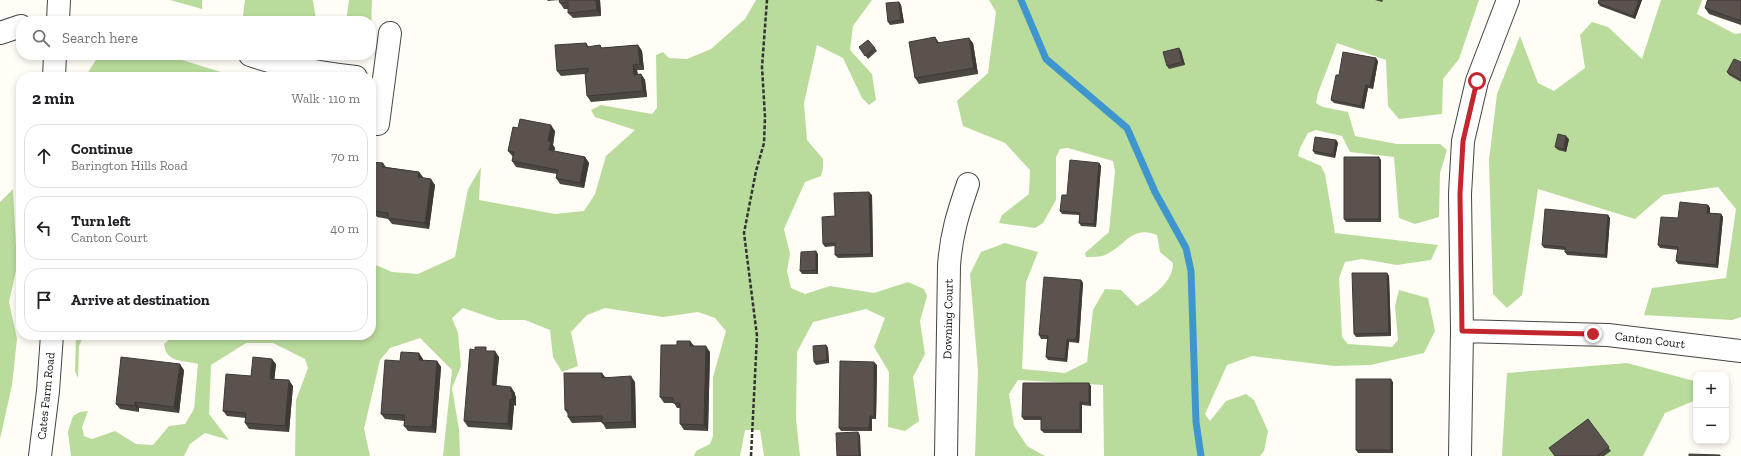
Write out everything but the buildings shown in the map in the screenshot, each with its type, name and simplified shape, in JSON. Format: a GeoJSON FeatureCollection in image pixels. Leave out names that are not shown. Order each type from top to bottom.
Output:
{"type":"FeatureCollection","features":[{"type":"Feature","properties":{"kind":"street"},"geometry":{"type":"LineString","coordinates":[[58,16],[59,0]]}},
{"type":"Feature","properties":{"kind":"street"},"geometry":{"type":"LineString","coordinates":[[1460,456],[1462,331],[1460,194],[1463,141],[1477,81],[1508,0]]}},
{"type":"Feature","properties":{"kind":"street"},"geometry":{"type":"LineString","coordinates":[[0,33],[16,28]]}},
{"type":"Feature","properties":{"kind":"street"},"geometry":{"type":"LineString","coordinates":[[378,124],[377,79],[390,33]]}},
{"type":"Feature","properties":{"kind":"street"},"geometry":{"type":"LineString","coordinates":[[54,72],[55,60]]}},
{"type":"Feature","properties":{"kind":"street"},"geometry":{"type":"LineString","coordinates":[[264,60],[314,72]]}},
{"type":"Feature","properties":{"kind":"street","name":"Downing Court"},"geometry":{"type":"LineString","coordinates":[[946,456],[949,266],[951,239],[956,216],[968,184]]}},
{"type":"Feature","properties":{"kind":"street","name":"Canton Court"},"geometry":{"type":"LineString","coordinates":[[1462,331],[1608,335],[1741,351]]}},
{"type":"Feature","properties":{"kind":"street","name":"Cates Farm Road"},"geometry":{"type":"LineString","coordinates":[[40,456],[48,391],[52,340]]}},
{"type":"Feature","properties":{"kind":"path"},"geometry":{"type":"LineString","coordinates":[[751,456],[757,336],[744,233],[756,171],[764,143],[765,117],[762,67],[767,0]]}},
{"type":"Feature","properties":{"kind":"green space"},"geometry":{"type":"Polygon","coordinates":[[[170,0],[202,0],[202,9],[170,0]]]}},
{"type":"Feature","properties":{"kind":"green space"},"geometry":{"type":"Polygon","coordinates":[[[245,0],[312,0],[316,16],[243,16],[245,0]]]}},
{"type":"Feature","properties":{"kind":"green space"},"geometry":{"type":"Polygon","coordinates":[[[349,0],[372,0],[372,16],[347,16],[349,0]]]}},
{"type":"Feature","properties":{"kind":"green space"},"geometry":{"type":"Polygon","coordinates":[[[756,0],[872,0],[853,26],[850,50],[872,74],[876,100],[869,105],[862,98],[843,58],[817,45],[804,103],[807,140],[823,159],[823,168],[821,176],[805,182],[784,229],[790,254],[787,271],[791,288],[805,294],[830,286],[874,293],[908,282],[924,289],[927,296],[920,321],[925,354],[913,377],[919,421],[905,431],[888,427],[889,372],[874,347],[885,318],[866,309],[813,322],[797,352],[796,419],[800,456],[764,456],[760,430],[745,430],[740,456],[694,456],[696,451],[710,444],[713,436],[713,377],[726,331],[715,318],[698,312],[663,317],[605,308],[587,315],[571,332],[578,366],[562,372],[553,357],[550,330],[525,320],[498,320],[463,308],[452,318],[458,333],[461,366],[452,388],[459,429],[460,456],[443,456],[452,370],[420,338],[390,348],[380,360],[364,429],[370,456],[295,456],[296,400],[308,368],[305,359],[273,343],[246,343],[211,365],[209,414],[229,440],[205,433],[190,444],[184,456],[71,456],[68,432],[73,416],[80,412],[88,411],[82,427],[84,436],[92,439],[115,431],[136,444],[153,445],[169,426],[185,424],[194,409],[198,364],[176,360],[168,355],[164,344],[169,340],[376,340],[376,265],[392,272],[418,274],[455,257],[468,189],[481,167],[479,200],[555,214],[584,211],[595,194],[606,156],[635,130],[595,117],[591,110],[601,105],[652,114],[657,108],[656,55],[663,52],[669,58],[687,59],[711,49],[745,19],[756,0]]]}},
{"type":"Feature","properties":{"kind":"green space"},"geometry":{"type":"Polygon","coordinates":[[[989,0],[1479,0],[1459,59],[1443,79],[1442,114],[1399,119],[1388,106],[1386,60],[1337,43],[1318,93],[1316,103],[1323,107],[1348,112],[1355,136],[1397,144],[1440,144],[1447,150],[1440,173],[1439,217],[1415,224],[1399,218],[1394,157],[1350,152],[1342,136],[1316,130],[1308,133],[1300,148],[1298,156],[1321,166],[1325,174],[1335,233],[1438,245],[1431,260],[1397,265],[1362,259],[1345,262],[1339,278],[1342,337],[1348,344],[1392,347],[1398,340],[1395,306],[1399,290],[1428,298],[1435,331],[1424,353],[1370,365],[1334,366],[1252,356],[1227,365],[1205,414],[1210,421],[1226,401],[1246,394],[1254,400],[1268,431],[1264,451],[1260,456],[1104,456],[1103,385],[1018,380],[1009,394],[1014,426],[1027,446],[1045,456],[975,456],[978,371],[970,274],[981,252],[1005,243],[1038,252],[1026,282],[1022,369],[1065,373],[1087,362],[1093,310],[1105,289],[1121,290],[1137,306],[1166,283],[1172,270],[1173,263],[1160,252],[1157,235],[1148,233],[1141,233],[1129,238],[1105,255],[1098,257],[1086,257],[1085,253],[1109,232],[1115,171],[1113,161],[1068,148],[1060,149],[1056,157],[1056,200],[1043,223],[1035,228],[999,223],[1002,215],[1029,194],[1030,170],[1005,143],[963,126],[957,101],[988,73],[996,12],[989,0]]]}},
{"type":"Feature","properties":{"kind":"green space"},"geometry":{"type":"Polygon","coordinates":[[[1661,0],[1702,0],[1697,14],[1735,34],[1741,33],[1741,317],[1732,320],[1644,315],[1652,288],[1726,278],[1736,209],[1718,187],[1663,195],[1635,219],[1538,189],[1522,295],[1507,308],[1493,294],[1489,160],[1497,94],[1520,36],[1538,83],[1554,91],[1585,68],[1580,35],[1592,22],[1608,27],[1642,59],[1661,0]]]}},
{"type":"Feature","properties":{"kind":"green space"},"geometry":{"type":"Polygon","coordinates":[[[96,60],[182,60],[221,72],[88,72],[96,60]]]}},
{"type":"Feature","properties":{"kind":"green space"},"geometry":{"type":"Polygon","coordinates":[[[13,189],[16,270],[9,302],[17,340],[12,385],[0,439],[0,202],[13,189]]]}},
{"type":"Feature","properties":{"kind":"green space"},"geometry":{"type":"Polygon","coordinates":[[[76,340],[82,340],[79,346],[78,378],[75,371],[76,340]]]}},
{"type":"Feature","properties":{"kind":"green space"},"geometry":{"type":"Polygon","coordinates":[[[1627,363],[1693,381],[1693,401],[1665,413],[1643,456],[1502,456],[1507,373],[1627,363]]]}},
{"type":"Feature","properties":{"kind":"waterway"},"geometry":{"type":"LineString","coordinates":[[1021,0],[1046,59],[1127,128],[1155,192],[1186,248],[1191,271],[1196,422],[1201,456]]}},
{"type":"Feature","properties":{"kind":"route"},"geometry":{"type":"LineString","coordinates":[[1477,81],[1463,141],[1460,194],[1462,331],[1593,334]]}}]}
